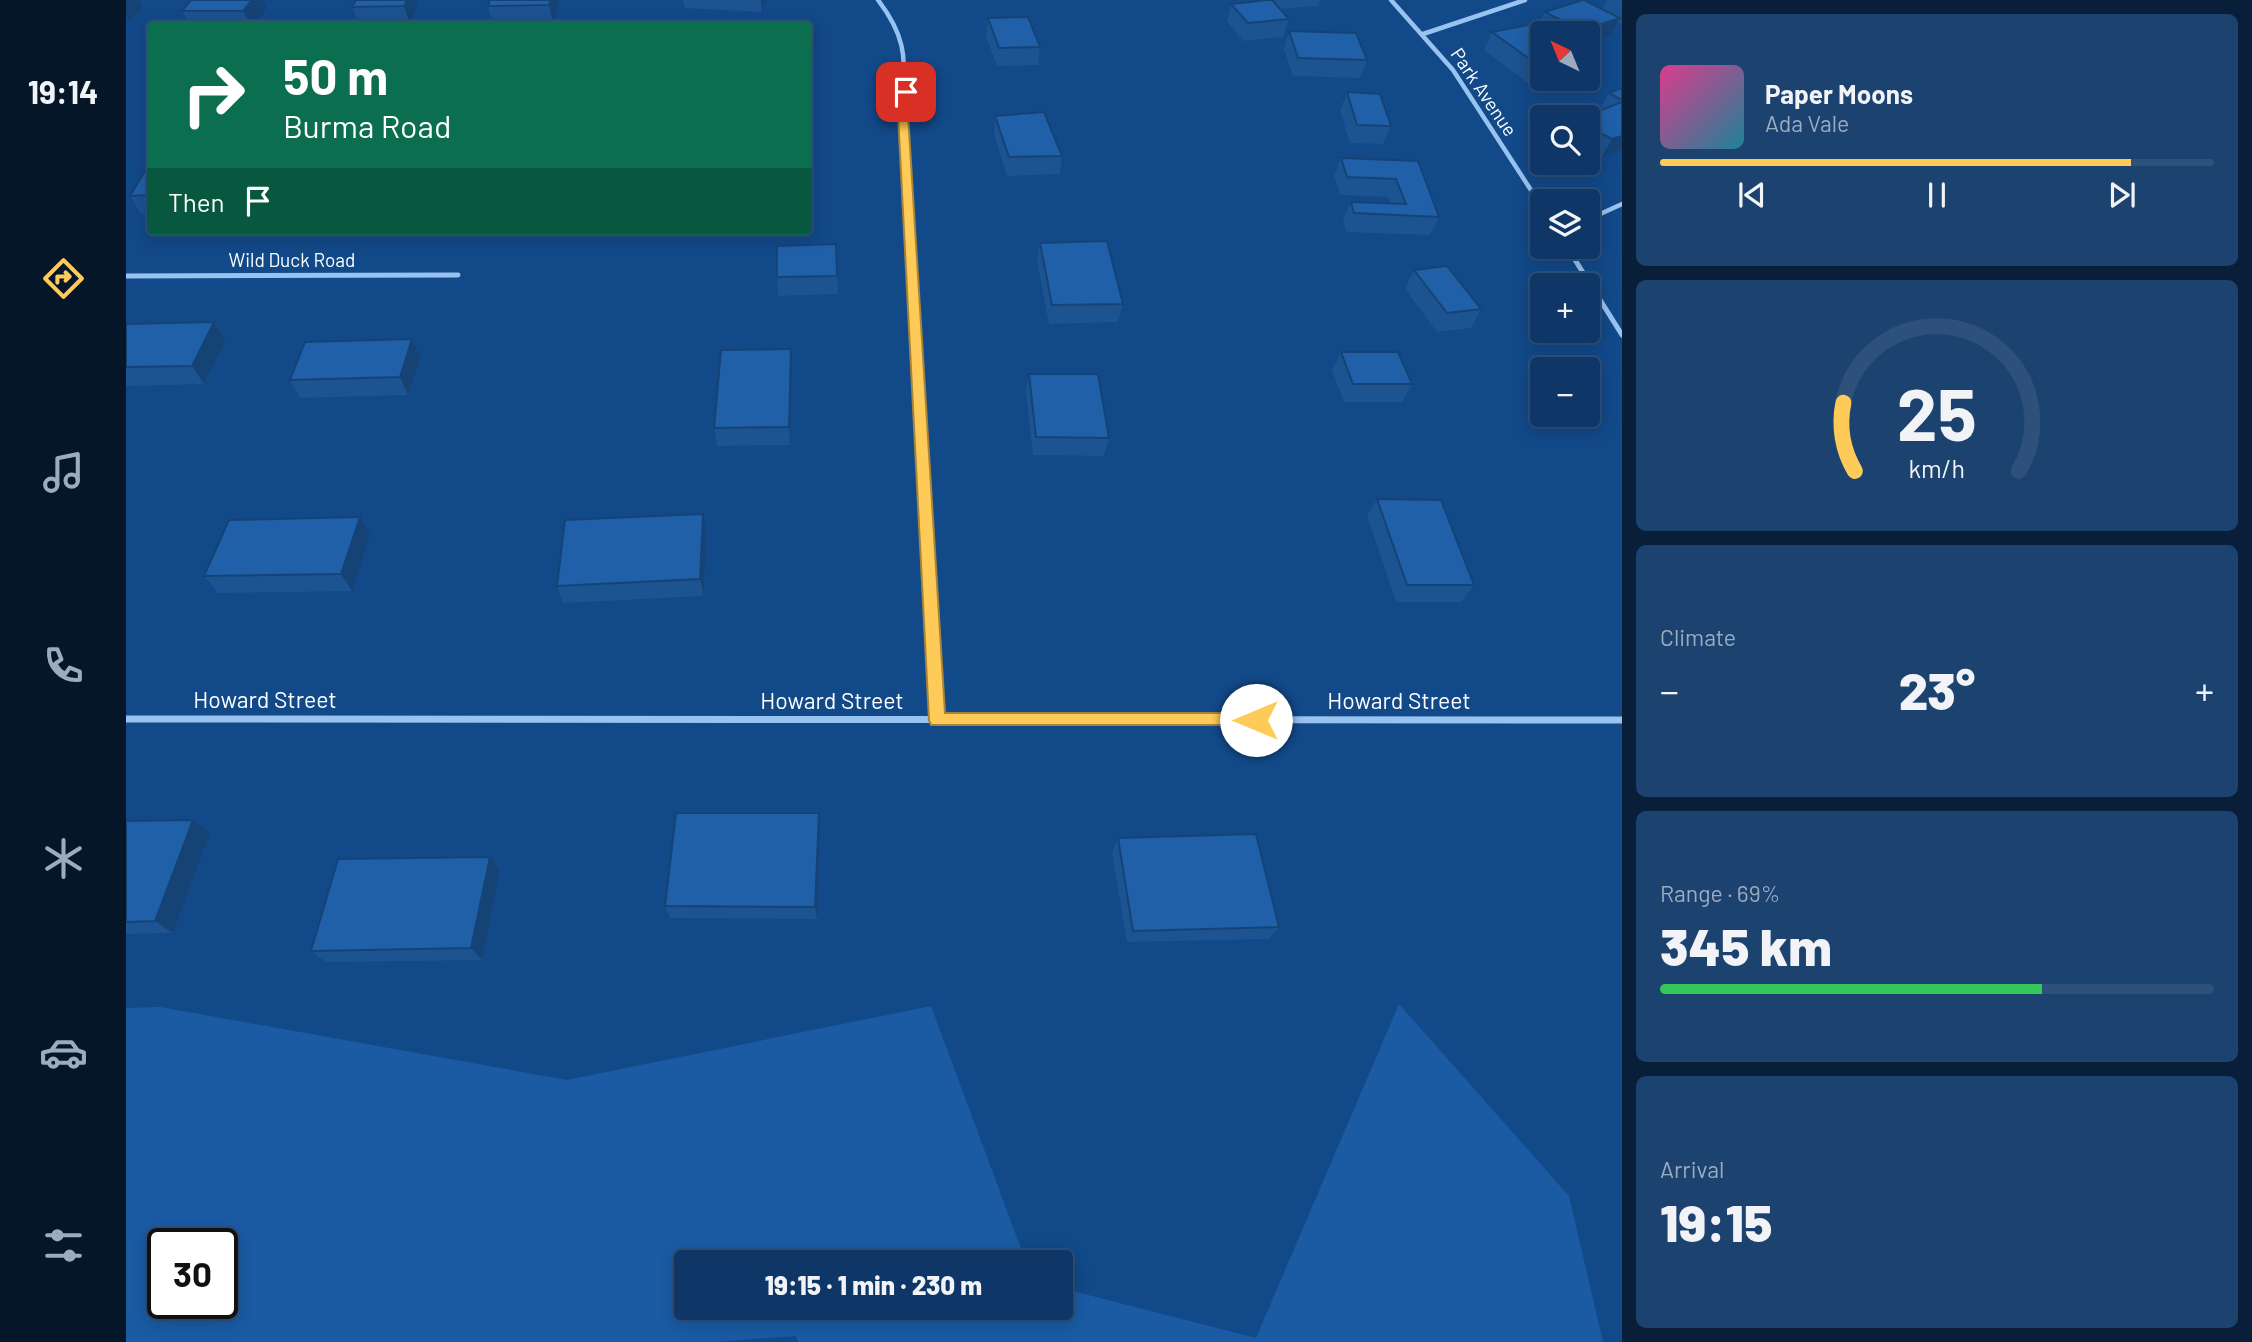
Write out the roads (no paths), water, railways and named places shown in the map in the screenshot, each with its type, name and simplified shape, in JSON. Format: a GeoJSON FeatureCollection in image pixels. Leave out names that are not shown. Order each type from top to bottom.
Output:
{"type":"FeatureCollection","features":[{"type":"Feature","properties":{"kind":"street"},"geometry":{"type":"LineString","coordinates":[[878,0],[897,29],[906,60],[903,114],[937,720]]}},
{"type":"Feature","properties":{"kind":"street","name":"Park Avenue"},"geometry":{"type":"LineString","coordinates":[[1391,0],[1453,70],[1530,189]]}},
{"type":"Feature","properties":{"kind":"street"},"geometry":{"type":"LineString","coordinates":[[1423,34],[1525,0]]}},
{"type":"Feature","properties":{"kind":"street"},"geometry":{"type":"LineString","coordinates":[[1600,214],[1622,204]]}},
{"type":"Feature","properties":{"kind":"street"},"geometry":{"type":"LineString","coordinates":[[1574,259],[1622,335]]}},
{"type":"Feature","properties":{"kind":"street","name":"Wild Duck Road"},"geometry":{"type":"LineString","coordinates":[[126,276],[457,275]]}},
{"type":"Feature","properties":{"kind":"street","name":"Howard Street"},"geometry":{"type":"LineString","coordinates":[[126,719],[1622,719]]}}]}
